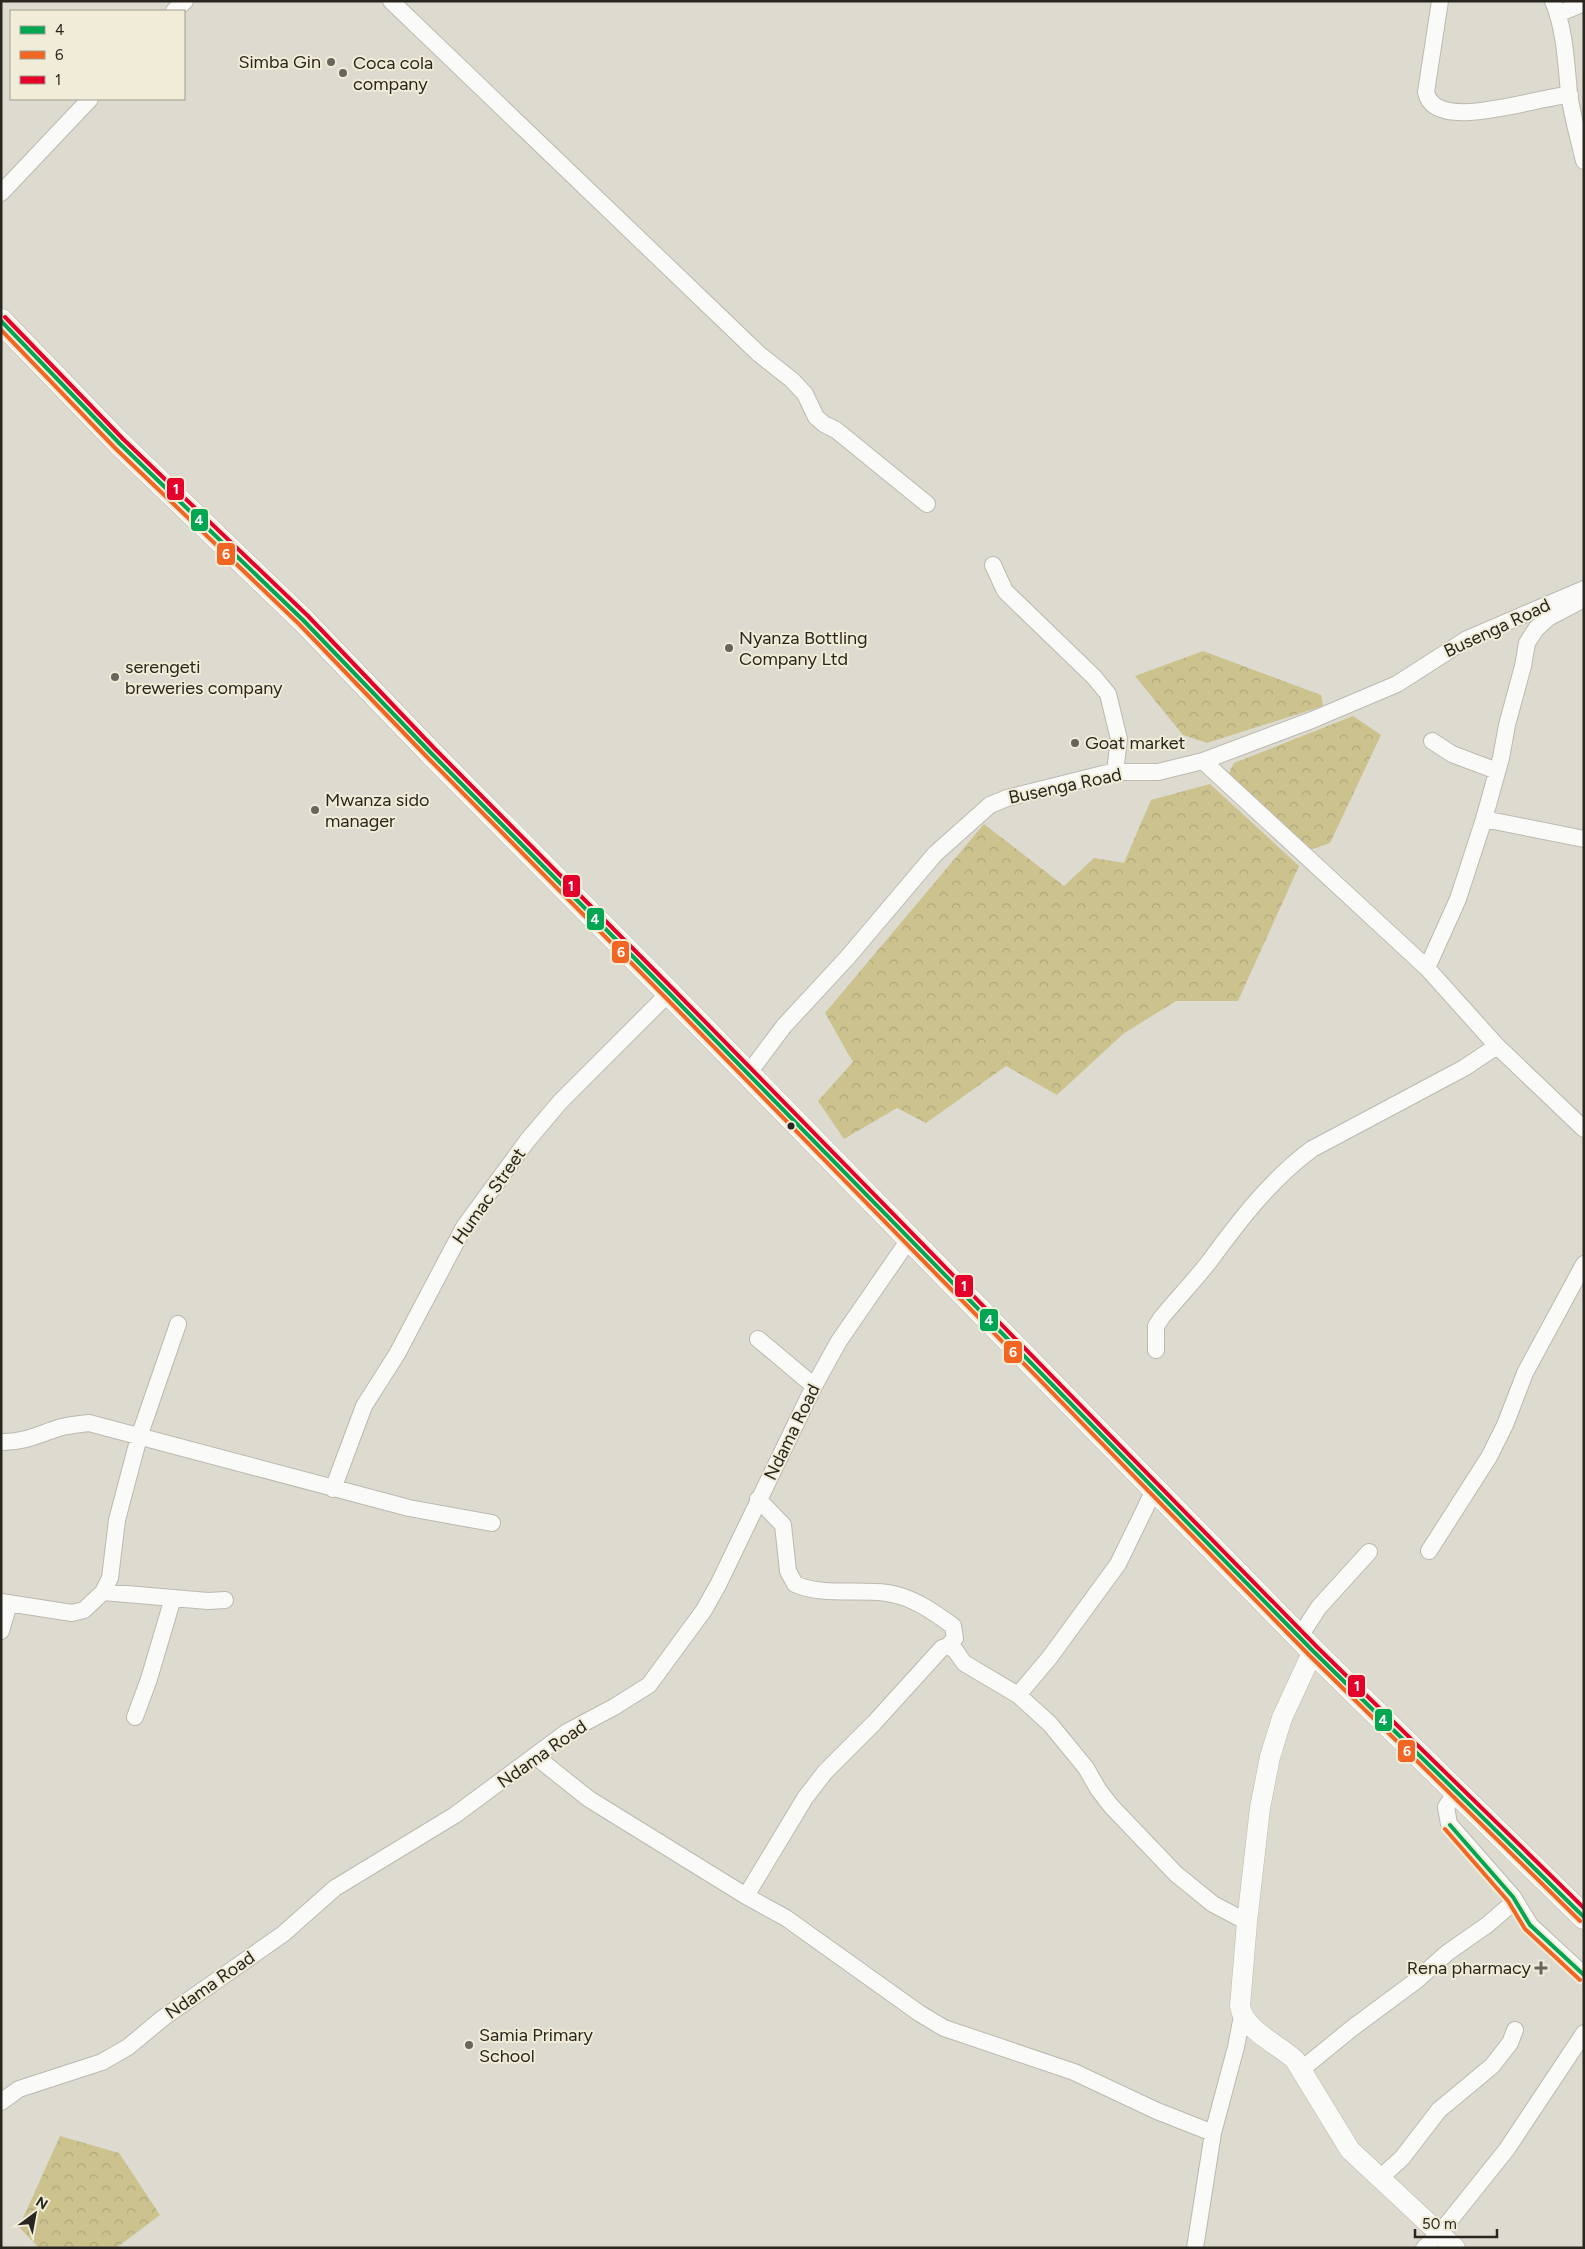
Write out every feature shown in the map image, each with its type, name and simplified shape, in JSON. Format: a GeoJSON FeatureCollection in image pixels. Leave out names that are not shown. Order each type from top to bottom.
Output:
{"type":"FeatureCollection","features":[{"type":"Feature","properties":{"kind":"highway"},"geometry":{"type":"LineString","coordinates":[[1,321],[119,443],[300,616],[430,752],[910,1238],[1306,1643],[1584,1917]]}},
{"type":"Feature","properties":{"kind":"main road"},"geometry":{"type":"LineString","coordinates":[[1306,1643],[1270,1757],[1260,1808],[1247,1922],[1240,2006],[1242,2016],[1250,2026],[1282,2048],[1302,2069],[1350,2150],[1455,2248]]}},
{"type":"Feature","properties":{"kind":"street"},"geometry":{"type":"LineString","coordinates":[[175,10],[185,1]]}},
{"type":"Feature","properties":{"kind":"street"},"geometry":{"type":"LineString","coordinates":[[391,1],[760,354],[792,380],[805,394],[816,417],[836,430],[927,504]]}},
{"type":"Feature","properties":{"kind":"street"},"geometry":{"type":"LineString","coordinates":[[1440,1],[1426,92],[1427,99],[1433,106],[1442,111],[1456,113],[1475,112],[1543,98],[1570,95]]}},
{"type":"Feature","properties":{"kind":"street"},"geometry":{"type":"LineString","coordinates":[[1584,3],[1555,8],[1567,59],[1570,95],[1584,161]]}},
{"type":"Feature","properties":{"kind":"street"},"geometry":{"type":"LineString","coordinates":[[1,193],[89,100]]}},
{"type":"Feature","properties":{"kind":"street"},"geometry":{"type":"LineString","coordinates":[[993,565],[1005,591],[1094,677],[1108,694],[1120,739],[1115,772]]}},
{"type":"Feature","properties":{"kind":"street","name":"Busenga Road"},"geometry":{"type":"LineString","coordinates":[[748,1074],[784,1026],[847,958],[935,854],[990,805],[1007,798],[1115,772],[1158,772],[1203,761],[1312,720],[1397,684],[1467,639],[1584,589]]}},
{"type":"Feature","properties":{"kind":"street"},"geometry":{"type":"LineString","coordinates":[[1427,968],[1458,899],[1484,820],[1524,666],[1527,643],[1536,629],[1548,618],[1584,599]]}},
{"type":"Feature","properties":{"kind":"street"},"geometry":{"type":"LineString","coordinates":[[1432,741],[1452,754],[1497,770]]}},
{"type":"Feature","properties":{"kind":"street"},"geometry":{"type":"LineString","coordinates":[[1203,761],[1427,968],[1497,1046],[1584,1129]]}},
{"type":"Feature","properties":{"kind":"street"},"geometry":{"type":"LineString","coordinates":[[1484,820],[1584,839]]}},
{"type":"Feature","properties":{"kind":"street","name":"Humac Street"},"geometry":{"type":"LineString","coordinates":[[333,1488],[364,1406],[397,1354],[464,1227],[527,1141],[560,1102],[669,993]]}},
{"type":"Feature","properties":{"kind":"street"},"geometry":{"type":"LineString","coordinates":[[1156,1350],[1156,1326],[1162,1317],[1208,1262],[1230,1232],[1274,1180],[1291,1164],[1312,1149],[1464,1068],[1497,1046]]}},
{"type":"Feature","properties":{"kind":"street","name":"Ndama Road"},"geometry":{"type":"LineString","coordinates":[[1,2102],[19,2089],[102,2062],[128,2047],[163,2018],[283,1934],[335,1888],[455,1816],[567,1732],[649,1685],[657,1677],[704,1610],[718,1585],[814,1386],[840,1341],[910,1238]]}},
{"type":"Feature","properties":{"kind":"street"},"geometry":{"type":"LineString","coordinates":[[1430,1550],[1489,1457],[1505,1425],[1525,1373],[1584,1264]]}},
{"type":"Feature","properties":{"kind":"street"},"geometry":{"type":"LineString","coordinates":[[1,1631],[5,1603],[72,1613],[84,1610],[103,1592],[110,1578],[117,1520],[139,1437],[178,1324]]}},
{"type":"Feature","properties":{"kind":"street"},"geometry":{"type":"LineString","coordinates":[[758,1339],[814,1386]]}},
{"type":"Feature","properties":{"kind":"street"},"geometry":{"type":"LineString","coordinates":[[1,1442],[14,1442],[35,1438],[61,1428],[89,1423],[409,1508],[492,1523]]}},
{"type":"Feature","properties":{"kind":"street"},"geometry":{"type":"LineString","coordinates":[[1018,1695],[1061,1643],[1118,1564],[1155,1488]]}},
{"type":"Feature","properties":{"kind":"street"},"geometry":{"type":"LineString","coordinates":[[746,1896],[805,1798],[825,1772],[874,1723],[942,1648],[948,1646],[955,1638],[953,1626],[910,1600],[887,1593],[809,1589],[795,1584],[788,1571],[783,1525],[758,1500]]}},
{"type":"Feature","properties":{"kind":"street"},"geometry":{"type":"LineString","coordinates":[[1306,1643],[1320,1608],[1369,1552]]}},
{"type":"Feature","properties":{"kind":"street"},"geometry":{"type":"LineString","coordinates":[[103,1592],[225,1600]]}},
{"type":"Feature","properties":{"kind":"street"},"geometry":{"type":"LineString","coordinates":[[135,1718],[149,1679],[173,1598]]}},
{"type":"Feature","properties":{"kind":"street"},"geometry":{"type":"LineString","coordinates":[[948,1646],[955,1650],[964,1663],[1018,1695],[1050,1724],[1086,1768],[1098,1789],[1111,1806],[1176,1874],[1213,1904],[1247,1922]]}},
{"type":"Feature","properties":{"kind":"street"},"geometry":{"type":"LineString","coordinates":[[535,1756],[589,1800],[746,1896],[786,1918],[919,2013],[944,2028],[1074,2072],[1157,2111],[1213,2133]]}},
{"type":"Feature","properties":{"kind":"street"},"geometry":{"type":"LineString","coordinates":[[1456,1792],[1446,1807],[1449,1824],[1515,1901],[1530,1925],[1584,1975]]}},
{"type":"Feature","properties":{"kind":"street"},"geometry":{"type":"LineString","coordinates":[[1302,2069],[1351,2029],[1417,1980],[1446,1953],[1487,1925],[1515,1901]]}},
{"type":"Feature","properties":{"kind":"street"},"geometry":{"type":"LineString","coordinates":[[1195,2248],[1213,2133],[1236,2047],[1242,2016]]}},
{"type":"Feature","properties":{"kind":"street"},"geometry":{"type":"LineString","coordinates":[[1379,2179],[1402,2158],[1439,2110],[1492,2066],[1510,2043],[1515,2030]]}},
{"type":"Feature","properties":{"kind":"street"},"geometry":{"type":"LineString","coordinates":[[1424,2248],[1439,2234],[1507,2149],[1584,2033]]}},
{"type":"Feature","properties":{"kind":"green space"},"geometry":{"type":"Polygon","coordinates":[[[1203,651],[1321,695],[1323,706],[1207,743],[1183,735],[1135,676],[1203,651]]]}},
{"type":"Feature","properties":{"kind":"green space"},"geometry":{"type":"Polygon","coordinates":[[[1353,716],[1381,735],[1330,843],[1310,850],[1229,773],[1234,763],[1353,716]]]}},
{"type":"Feature","properties":{"kind":"green space"},"geometry":{"type":"Polygon","coordinates":[[[1210,784],[1299,866],[1238,1001],[1176,1001],[1123,1034],[1057,1095],[1006,1066],[926,1123],[897,1108],[844,1139],[818,1101],[853,1062],[825,1013],[984,824],[1064,886],[1094,858],[1124,863],[1151,800],[1210,784]]]}},
{"type":"Feature","properties":{"kind":"green space"},"geometry":{"type":"Polygon","coordinates":[[[60,2136],[119,2153],[160,2215],[116,2248],[39,2248],[19,2227],[60,2136]]]}},
{"type":"Feature","properties":{"kind":"transit line","name":"1"},"geometry":{"type":"LineString","coordinates":[[5,317],[123,439],[308,616],[434,748],[673,989],[1317,1647],[1584,1908]]}},
{"type":"Feature","properties":{"kind":"transit line","name":"4"},"geometry":{"type":"LineString","coordinates":[[1,321],[119,443],[303,620],[430,752],[669,993],[1313,1651],[1584,1917]]}},
{"type":"Feature","properties":{"kind":"transit line","name":"6"},"geometry":{"type":"LineString","coordinates":[[1,330],[115,448],[299,624],[426,756],[665,997],[1309,1655],[1580,1921]]}},
{"type":"Feature","properties":{"kind":"transit line","name":"4"},"geometry":{"type":"LineString","coordinates":[[1450,1825],[1513,1897],[1530,1925],[1584,1975]]}},
{"type":"Feature","properties":{"kind":"transit line","name":"6"},"geometry":{"type":"LineString","coordinates":[[1445,1829],[1508,1901],[1525,1929],[1580,1980]]}},
{"type":"Feature","properties":{"kind":"place","name":"Simba Gin"},"geometry":{"type":"Point","coordinates":[331,62]}},
{"type":"Feature","properties":{"kind":"place","name":"Coca cola company"},"geometry":{"type":"Point","coordinates":[343,73]}},
{"type":"Feature","properties":{"kind":"place","name":"Nyanza Bottling Company Ltd"},"geometry":{"type":"Point","coordinates":[729,648]}},
{"type":"Feature","properties":{"kind":"place","name":"serengeti breweries company"},"geometry":{"type":"Point","coordinates":[115,677]}},
{"type":"Feature","properties":{"kind":"place","name":"Goat market"},"geometry":{"type":"Point","coordinates":[1075,743]}},
{"type":"Feature","properties":{"kind":"place","name":"Mwanza sido manager"},"geometry":{"type":"Point","coordinates":[315,810]}},
{"type":"Feature","properties":{"kind":"place","name":"Rena pharmacy"},"geometry":{"type":"Point","coordinates":[1541,1968]}},
{"type":"Feature","properties":{"kind":"place","name":"Samia Primary School"},"geometry":{"type":"Point","coordinates":[469,2045]}}]}
